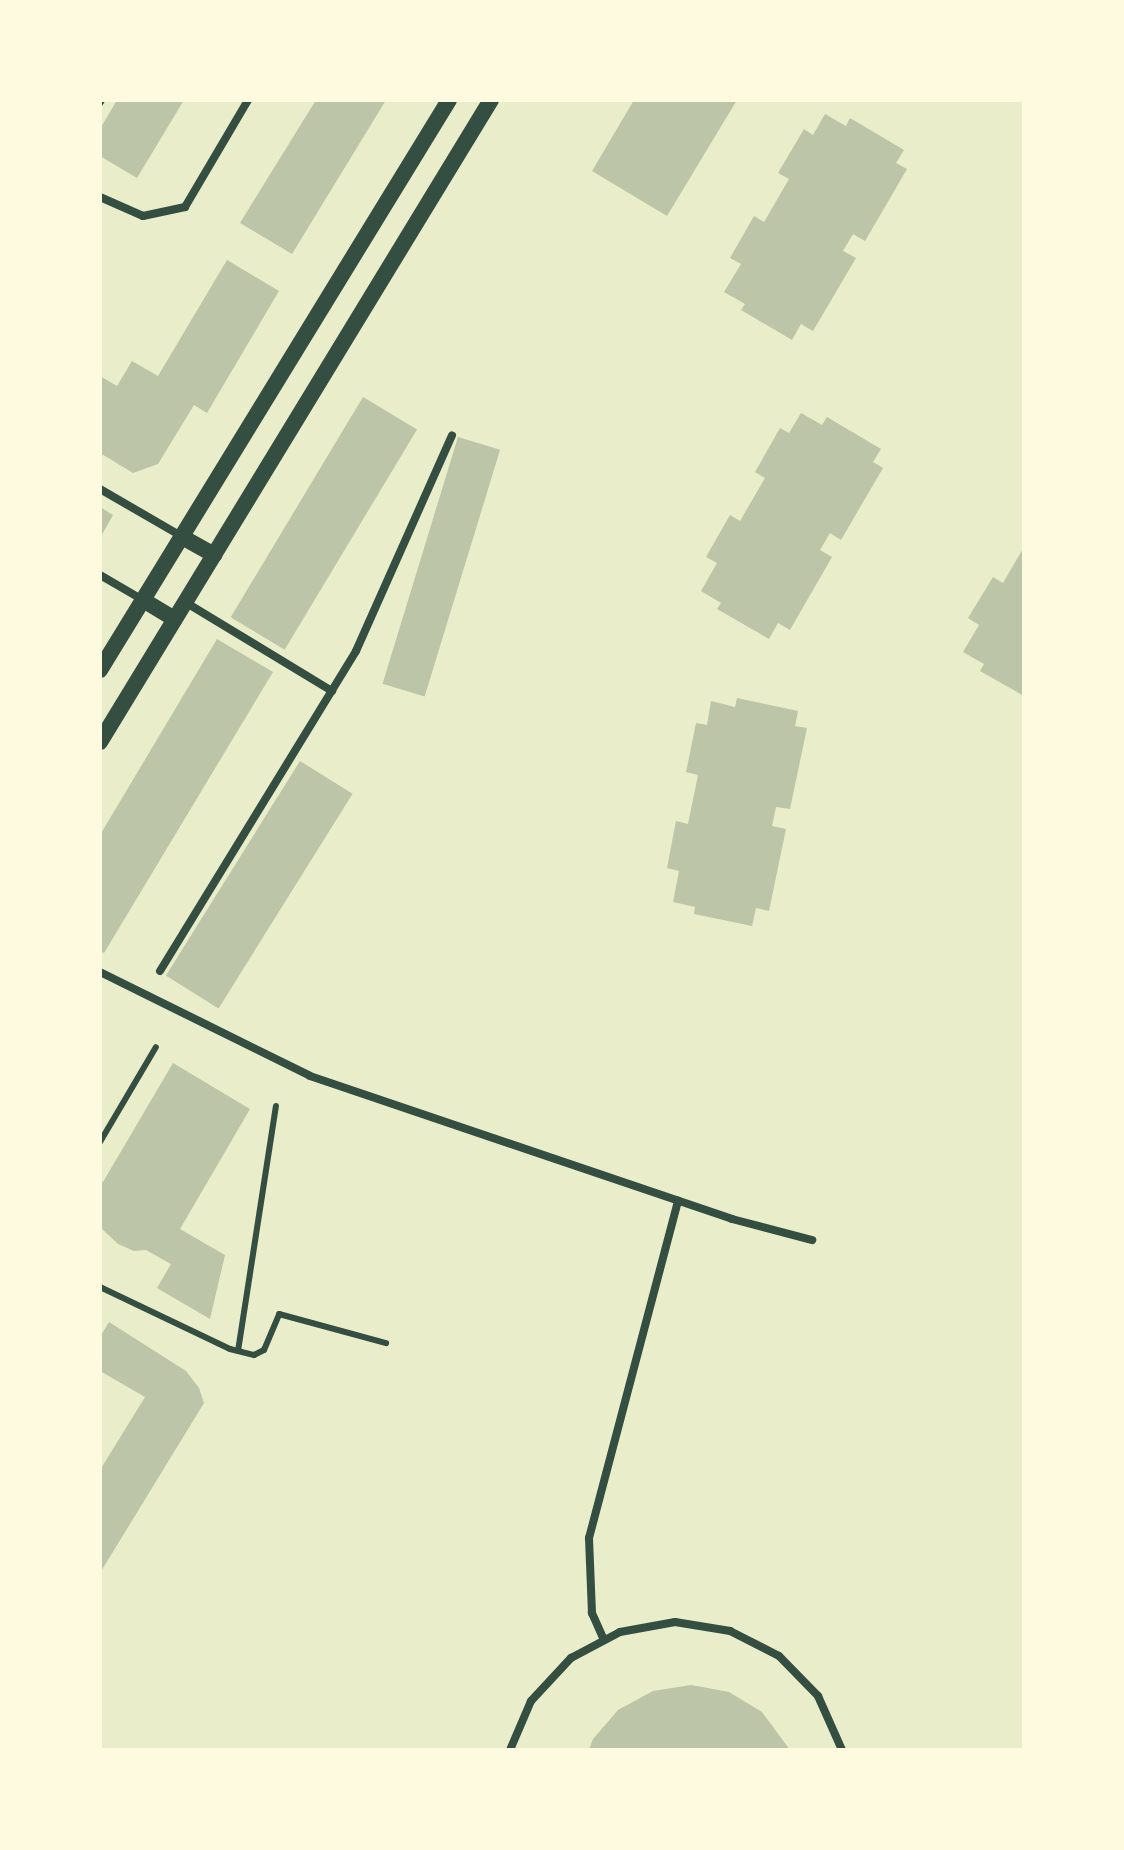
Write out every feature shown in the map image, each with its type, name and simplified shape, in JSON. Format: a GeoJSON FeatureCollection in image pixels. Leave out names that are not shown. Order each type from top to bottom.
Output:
{"type":"FeatureCollection","features":[{"type":"Feature","properties":{"kind":"main road"},"geometry":{"type":"LineString","coordinates":[[100,670],[449,100]]}},
{"type":"Feature","properties":{"kind":"main road"},"geometry":{"type":"LineString","coordinates":[[100,742],[491,100]]}},
{"type":"Feature","properties":{"kind":"main road"},"geometry":{"type":"LineString","coordinates":[[182,537],[214,555]]}},
{"type":"Feature","properties":{"kind":"main road"},"geometry":{"type":"LineString","coordinates":[[143,600],[175,619]]}},
{"type":"Feature","properties":{"kind":"street"},"geometry":{"type":"LineString","coordinates":[[100,197],[143,216],[185,207],[248,100]]}},
{"type":"Feature","properties":{"kind":"street"},"geometry":{"type":"LineString","coordinates":[[160,971],[356,651],[452,435]]}},
{"type":"Feature","properties":{"kind":"street"},"geometry":{"type":"LineString","coordinates":[[100,489],[182,537]]}},
{"type":"Feature","properties":{"kind":"street"},"geometry":{"type":"LineString","coordinates":[[100,575],[143,600]]}},
{"type":"Feature","properties":{"kind":"street"},"geometry":{"type":"LineString","coordinates":[[185,602],[332,691]]}},
{"type":"Feature","properties":{"kind":"street"},"geometry":{"type":"LineString","coordinates":[[100,972],[310,1076],[678,1201],[812,1240]]}},
{"type":"Feature","properties":{"kind":"street"},"geometry":{"type":"LineString","coordinates":[[604,1640],[592,1613],[589,1538],[678,1201]]}},
{"type":"Feature","properties":{"kind":"street"},"geometry":{"type":"LineString","coordinates":[[510,1750],[531,1701],[571,1658],[620,1632],[675,1622],[730,1631],[779,1656],[818,1696],[842,1750]]}},
{"type":"Feature","properties":{"kind":"lane"},"geometry":{"type":"LineString","coordinates":[[100,1142],[156,1047]]}},
{"type":"Feature","properties":{"kind":"lane"},"geometry":{"type":"LineString","coordinates":[[238,1351],[276,1106]]}},
{"type":"Feature","properties":{"kind":"lane"},"geometry":{"type":"LineString","coordinates":[[100,1287],[238,1351],[254,1355],[264,1350],[279,1314],[386,1343]]}},
{"type":"Feature","properties":{"kind":"building"},"geometry":{"type":"Polygon","coordinates":[[[117,100],[184,100],[137,178],[100,156],[100,129],[117,100]]]}},
{"type":"Feature","properties":{"kind":"building"},"geometry":{"type":"Polygon","coordinates":[[[316,100],[386,100],[292,254],[240,223],[316,100]]]}},
{"type":"Feature","properties":{"kind":"building"},"geometry":{"type":"Polygon","coordinates":[[[634,100],[737,100],[667,216],[592,171],[634,100]]]}},
{"type":"Feature","properties":{"kind":"building"},"geometry":{"type":"Polygon","coordinates":[[[825,114],[846,126],[850,118],[904,150],[896,163],[907,169],[865,241],[853,234],[843,251],[856,258],[813,331],[801,324],[792,340],[741,310],[745,304],[724,292],[741,264],[730,258],[754,216],[764,222],[789,179],[778,173],[804,129],[813,135],[825,114]]]}},
{"type":"Feature","properties":{"kind":"building"},"geometry":{"type":"Polygon","coordinates":[[[227,260],[279,291],[207,413],[194,405],[158,464],[133,473],[100,453],[100,376],[117,386],[132,361],[158,376],[227,260]]]}},
{"type":"Feature","properties":{"kind":"building"},"geometry":{"type":"Polygon","coordinates":[[[363,397],[417,429],[285,650],[231,617],[363,397]]]}},
{"type":"Feature","properties":{"kind":"building"},"geometry":{"type":"Polygon","coordinates":[[[801,413],[822,425],[827,417],[881,449],[873,462],[883,468],[841,540],[830,533],[820,550],[832,557],[790,630],[778,623],[769,639],[717,609],[721,603],[701,591],[717,563],[706,557],[730,515],[740,521],[765,478],[755,472],[780,428],[789,433],[801,413]]]}},
{"type":"Feature","properties":{"kind":"building"},"geometry":{"type":"Polygon","coordinates":[[[458,437],[500,450],[425,697],[383,684],[458,437]]]}},
{"type":"Feature","properties":{"kind":"building"},"geometry":{"type":"Polygon","coordinates":[[[100,507],[113,515],[100,538],[100,507]]]}},
{"type":"Feature","properties":{"kind":"building"},"geometry":{"type":"Polygon","coordinates":[[[1024,547],[1024,696],[980,671],[984,664],[963,652],[979,625],[968,618],[993,577],[1003,583],[1024,547]]]}},
{"type":"Feature","properties":{"kind":"building"},"geometry":{"type":"Polygon","coordinates":[[[217,639],[273,672],[104,953],[100,951],[100,835],[217,639]]]}},
{"type":"Feature","properties":{"kind":"building"},"geometry":{"type":"Polygon","coordinates":[[[737,698],[798,711],[795,726],[807,728],[790,809],[776,807],[772,826],[786,829],[769,911],[756,908],[752,926],[694,914],[695,907],[673,902],[679,871],[667,868],[676,821],[688,824],[698,775],[686,772],[696,723],[707,725],[711,701],[735,707],[737,698]]]}},
{"type":"Feature","properties":{"kind":"building"},"geometry":{"type":"Polygon","coordinates":[[[300,761],[353,794],[219,1008],[166,976],[300,761]]]}},
{"type":"Feature","properties":{"kind":"building"},"geometry":{"type":"Polygon","coordinates":[[[173,1063],[250,1109],[180,1229],[225,1255],[210,1319],[157,1288],[171,1264],[146,1250],[134,1251],[118,1244],[100,1227],[100,1180],[103,1182],[173,1063]]]}},
{"type":"Feature","properties":{"kind":"building"},"geometry":{"type":"Polygon","coordinates":[[[109,1322],[186,1371],[199,1388],[204,1403],[100,1573],[100,1470],[145,1397],[100,1371],[100,1337],[109,1322]]]}},
{"type":"Feature","properties":{"kind":"building"},"geometry":{"type":"Polygon","coordinates":[[[691,1685],[729,1692],[762,1712],[790,1750],[589,1750],[593,1739],[618,1710],[653,1691],[691,1685]]]}}]}
